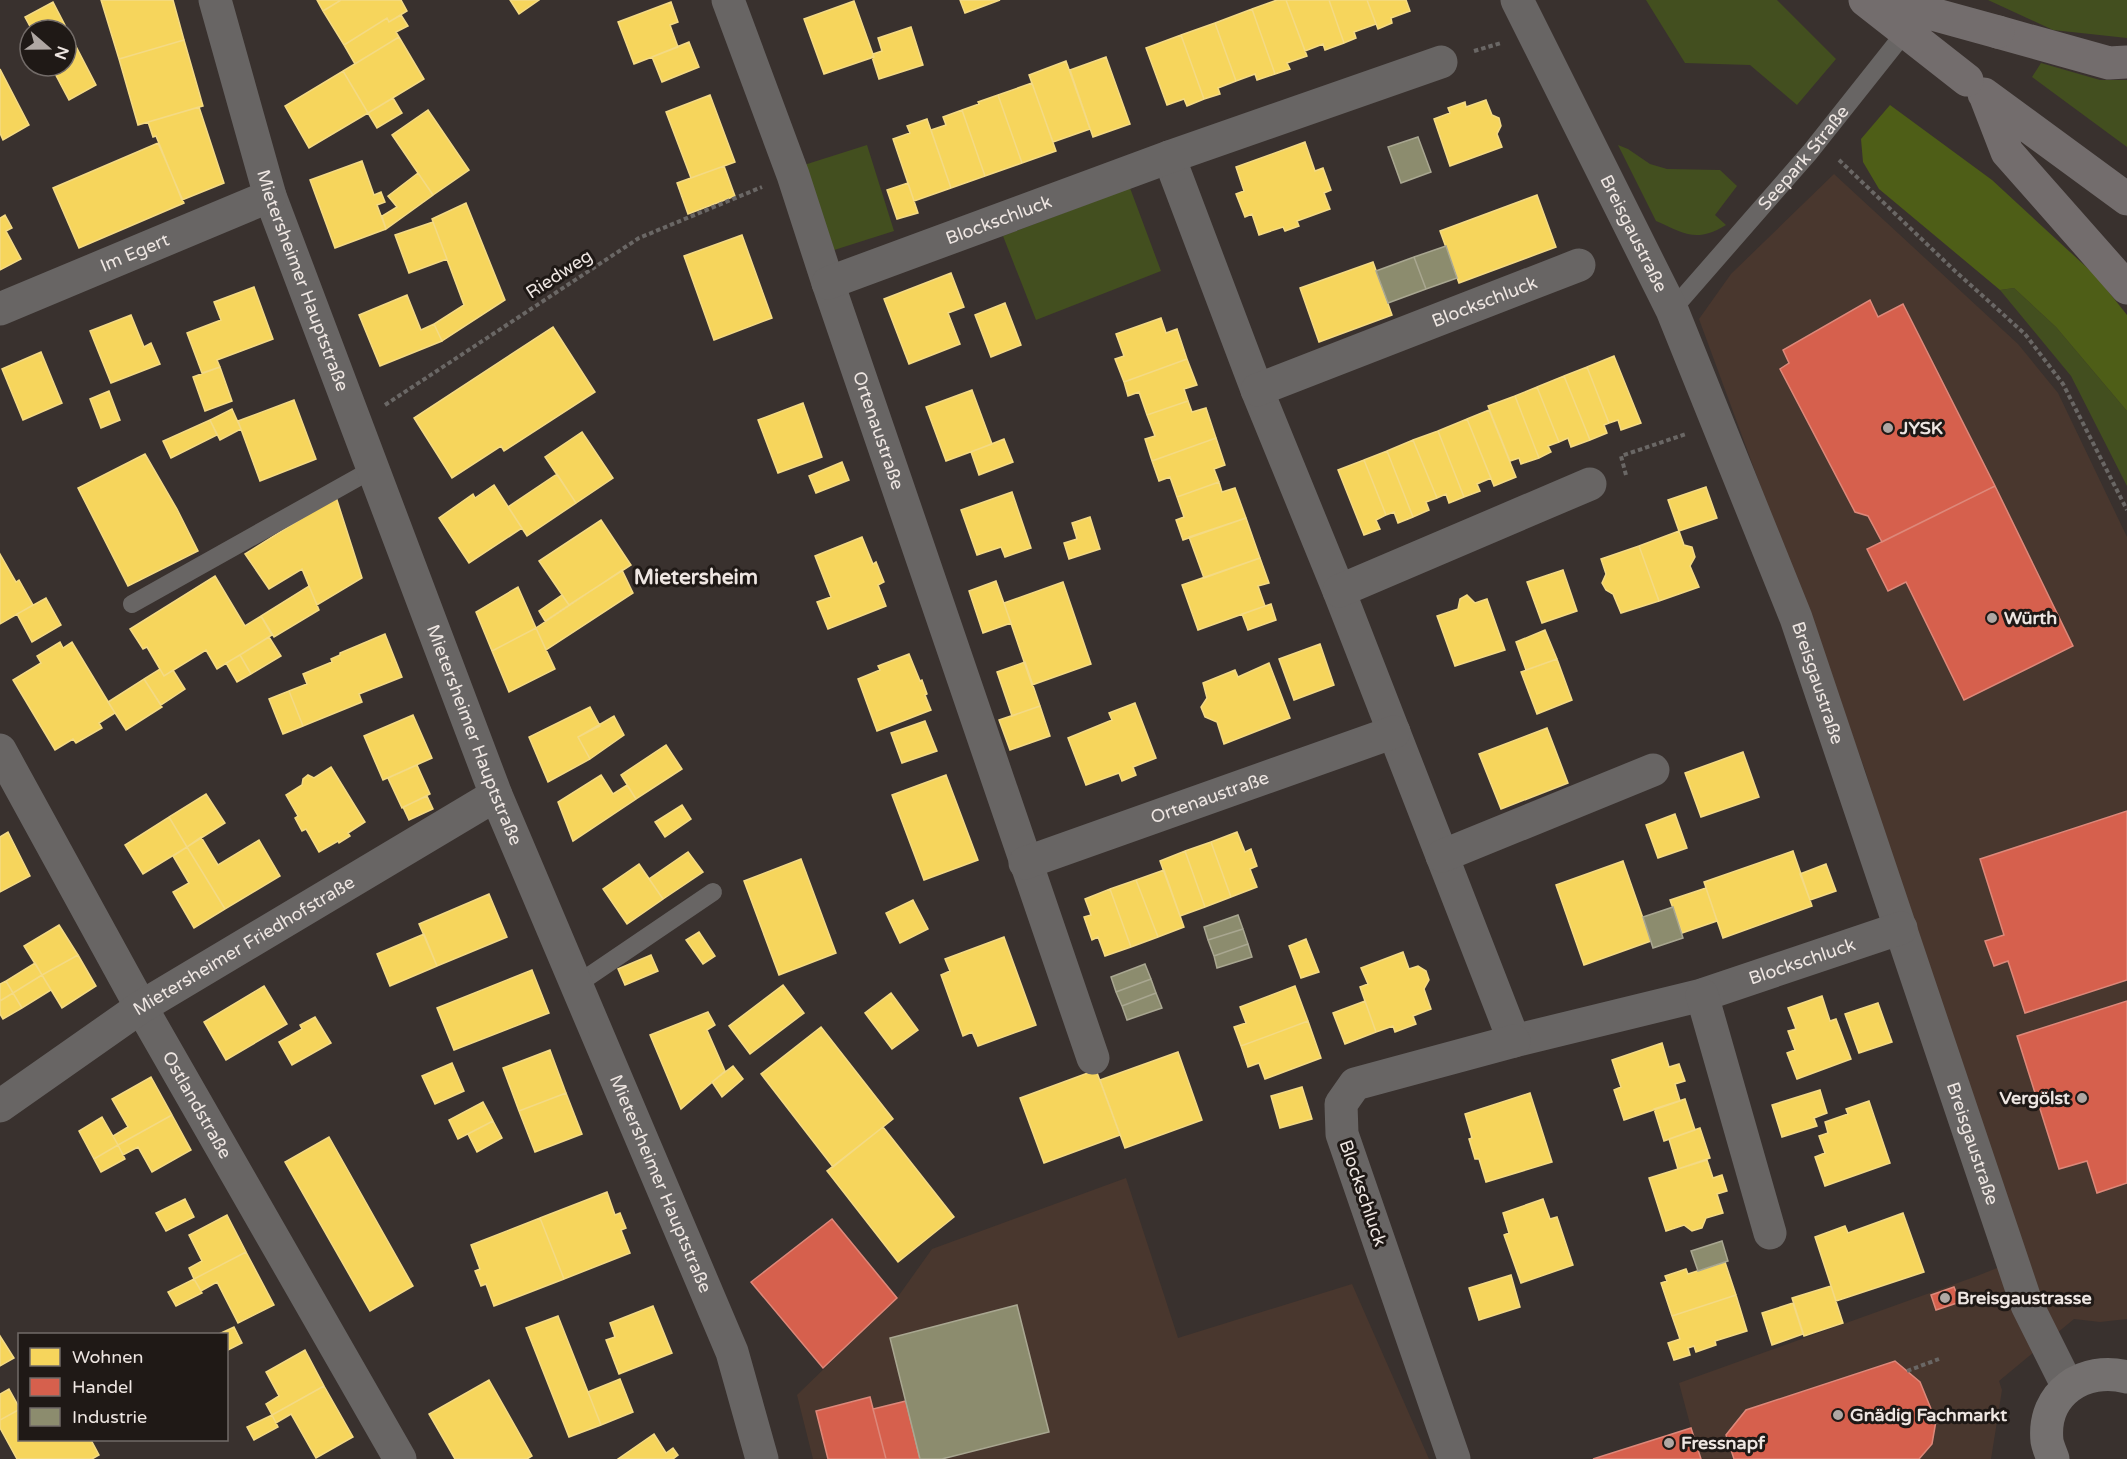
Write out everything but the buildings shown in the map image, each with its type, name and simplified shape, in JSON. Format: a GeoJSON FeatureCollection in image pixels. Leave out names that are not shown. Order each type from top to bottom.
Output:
{"type":"FeatureCollection","features":[{"type":"Feature","properties":{"kind":"main road"},"geometry":{"type":"LineString","coordinates":[[1865,0],[1976,87],[2127,199]]}},
{"type":"Feature","properties":{"kind":"main road"},"geometry":{"type":"LineString","coordinates":[[1882,0],[2109,63],[2127,62]]}},
{"type":"Feature","properties":{"kind":"main road"},"geometry":{"type":"LineString","coordinates":[[1976,87],[2007,152],[2127,288]]}},
{"type":"Feature","properties":{"kind":"street","name":"Mietersheimer Hauptstraße"},"geometry":{"type":"LineString","coordinates":[[215,0],[270,196],[496,795],[732,1352],[762,1459]]}},
{"type":"Feature","properties":{"kind":"street","name":"Ortenaustraße"},"geometry":{"type":"LineString","coordinates":[[728,0],[793,175],[1093,1058]]}},
{"type":"Feature","properties":{"kind":"street","name":"Breisgaustraße"},"geometry":{"type":"LineString","coordinates":[[1517,0],[1672,310],[1796,618],[2027,1305],[2068,1387]]}},
{"type":"Feature","properties":{"kind":"street","name":"Blockschluck"},"geometry":{"type":"LineString","coordinates":[[828,283],[1169,157],[1441,62]]}},
{"type":"Feature","properties":{"kind":"street"},"geometry":{"type":"LineString","coordinates":[[1169,157],[1257,390],[1339,591],[1514,1041]]}},
{"type":"Feature","properties":{"kind":"street","name":"Im Egert"},"geometry":{"type":"LineString","coordinates":[[0,309],[270,196]]}},
{"type":"Feature","properties":{"kind":"street","name":"Blockschluck"},"geometry":{"type":"LineString","coordinates":[[1257,390],[1579,265]]}},
{"type":"Feature","properties":{"kind":"street"},"geometry":{"type":"LineString","coordinates":[[1339,591],[1590,484]]}},
{"type":"Feature","properties":{"kind":"street","name":"Ortenaustraße"},"geometry":{"type":"LineString","coordinates":[[1025,863],[1394,732]]}},
{"type":"Feature","properties":{"kind":"street","name":"Ostlandstraße"},"geometry":{"type":"LineString","coordinates":[[0,750],[141,1007],[400,1459]]}},
{"type":"Feature","properties":{"kind":"street"},"geometry":{"type":"LineString","coordinates":[[1442,856],[1653,770]]}},
{"type":"Feature","properties":{"kind":"street","name":"Mietersheimer Friedhofstraße"},"geometry":{"type":"LineString","coordinates":[[0,1106],[141,1007],[496,795]]}},
{"type":"Feature","properties":{"kind":"street","name":"Blockschluck"},"geometry":{"type":"LineString","coordinates":[[1454,1459],[1342,1134],[1341,1104],[1355,1084],[1514,1041],[1702,995],[1901,928]]}},
{"type":"Feature","properties":{"kind":"street"},"geometry":{"type":"LineString","coordinates":[[1702,995],[1770,1233]]}},
{"type":"Feature","properties":{"kind":"street"},"geometry":{"type":"LineString","coordinates":[[2053,1459],[2047,1442],[2048,1422],[2054,1403],[2068,1387],[2080,1379],[2095,1374],[2121,1371]]}},
{"type":"Feature","properties":{"kind":"lane","name":"Seepark Straße"},"geometry":{"type":"LineString","coordinates":[[1672,310],[1819,141],[1930,0]]}},
{"type":"Feature","properties":{"kind":"lane"},"geometry":{"type":"LineString","coordinates":[[132,604],[373,469]]}},
{"type":"Feature","properties":{"kind":"lane"},"geometry":{"type":"LineString","coordinates":[[576,985],[713,892]]}},
{"type":"Feature","properties":{"kind":"path"},"geometry":{"type":"LineString","coordinates":[[1441,62],[1534,31]]}},
{"type":"Feature","properties":{"kind":"path"},"geometry":{"type":"LineString","coordinates":[[1819,141],[1955,271],[2025,334],[2063,384],[2127,510]]}},
{"type":"Feature","properties":{"kind":"path","name":"Riedweg"},"geometry":{"type":"LineString","coordinates":[[356,424],[639,238],[793,175]]}},
{"type":"Feature","properties":{"kind":"path"},"geometry":{"type":"LineString","coordinates":[[1590,484],[1626,475],[1621,456],[1695,431]]}},
{"type":"Feature","properties":{"kind":"path"},"geometry":{"type":"LineString","coordinates":[[1907,1371],[1939,1359]]}},
{"type":"Feature","properties":{"kind":"shaded area"},"geometry":{"type":"Polygon","coordinates":[[[1834,174],[2018,344],[2058,393],[2127,537],[2127,1319],[2100,1322],[2074,1319],[1999,1381],[2002,1390],[1991,1459],[1593,1459],[1691,1428],[1679,1383],[2017,1260],[1865,770],[1699,319],[1731,274],[1834,174]]]}},
{"type":"Feature","properties":{"kind":"shaded area"},"geometry":{"type":"Polygon","coordinates":[[[1126,1178],[1178,1338],[1352,1284],[1429,1459],[813,1459],[797,1395],[897,1298],[932,1249],[1126,1178]]]}},
{"type":"Feature","properties":{"kind":"green space"},"geometry":{"type":"Polygon","coordinates":[[[1646,0],[1777,0],[1836,59],[1797,105],[1750,65],[1685,63],[1646,0]]]}},
{"type":"Feature","properties":{"kind":"green space"},"geometry":{"type":"Polygon","coordinates":[[[1988,0],[2127,0],[2127,38],[2053,30],[1988,0]]]}},
{"type":"Feature","properties":{"kind":"green space"},"geometry":{"type":"Polygon","coordinates":[[[2041,63],[2100,80],[2127,80],[2127,147],[2032,77],[2041,63]]]}},
{"type":"Feature","properties":{"kind":"green space"},"geometry":{"type":"Polygon","coordinates":[[[1890,105],[1992,180],[2096,276],[2127,315],[2127,411],[2056,327],[2014,288],[2000,290],[1879,189],[1863,162],[1861,139],[1890,105]]]}},
{"type":"Feature","properties":{"kind":"green space"},"geometry":{"type":"Polygon","coordinates":[[[867,145],[894,231],[831,251],[804,165],[867,145]]]}},
{"type":"Feature","properties":{"kind":"green space"},"geometry":{"type":"Polygon","coordinates":[[[1618,145],[1650,164],[1667,169],[1720,170],[1737,186],[1715,215],[1726,225],[1707,234],[1691,235],[1656,221],[1618,145]]]}},
{"type":"Feature","properties":{"kind":"green space"},"geometry":{"type":"Polygon","coordinates":[[[1130,188],[1161,271],[1036,320],[1003,236],[1130,188]]]}},
{"type":"Feature","properties":{"kind":"green space"},"geometry":{"type":"Polygon","coordinates":[[[2014,288],[2056,327],[2127,411],[2127,486],[2071,376],[2000,290],[2014,288]]]}},
{"type":"Feature","properties":{"kind":"place","name":"JYSK"},"geometry":{"type":"Point","coordinates":[1888,428]}},
{"type":"Feature","properties":{"kind":"place","name":"Würth"},"geometry":{"type":"Point","coordinates":[1992,618]}},
{"type":"Feature","properties":{"kind":"place","name":"Vergölst"},"geometry":{"type":"Point","coordinates":[2082,1098]}},
{"type":"Feature","properties":{"kind":"place","name":"Breisgaustrasse"},"geometry":{"type":"Point","coordinates":[1945,1298]}},
{"type":"Feature","properties":{"kind":"place","name":"Gnädig Fachmarkt"},"geometry":{"type":"Point","coordinates":[1838,1415]}},
{"type":"Feature","properties":{"kind":"place","name":"Fressnapf"},"geometry":{"type":"Point","coordinates":[1669,1443]}},
{"type":"Feature","properties":{"kind":"district","name":"Mietersheim"},"geometry":{"type":"Point","coordinates":[696,577]}}]}
